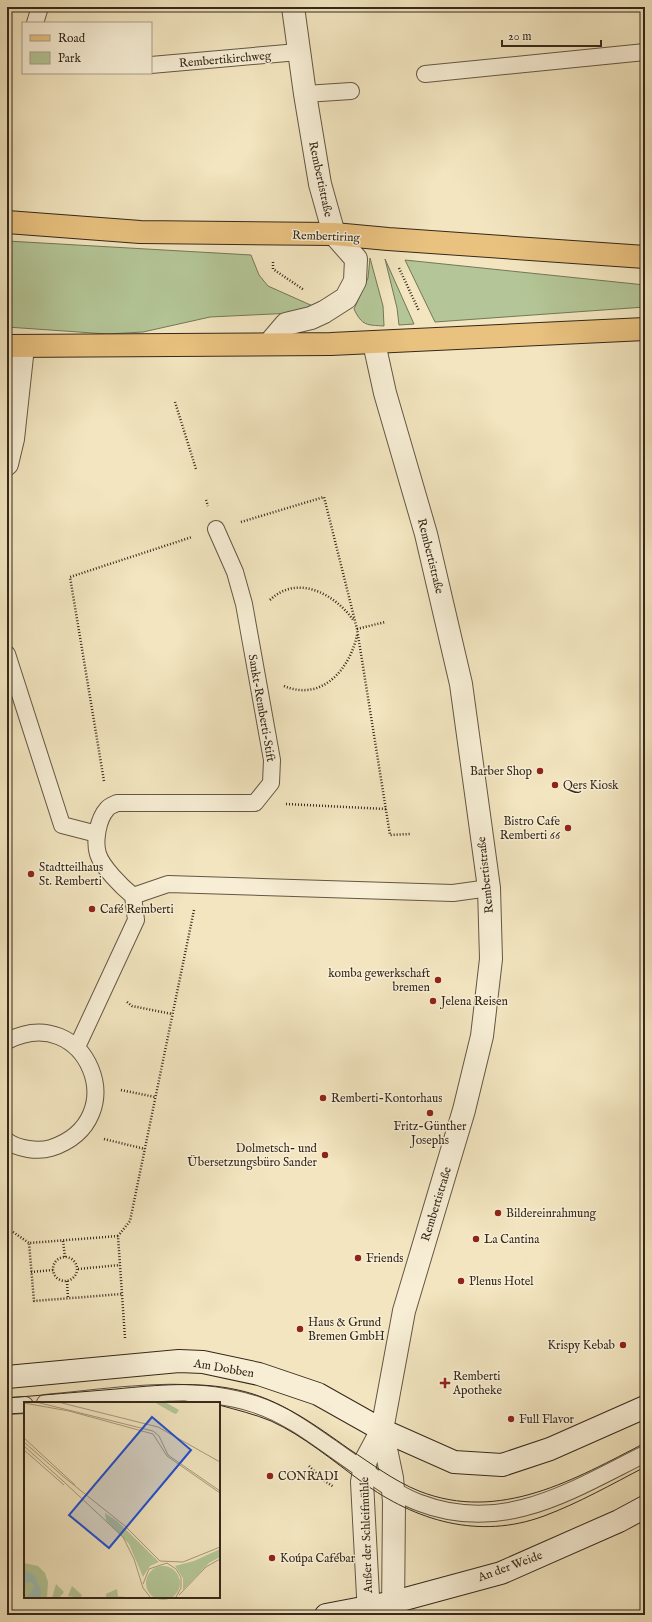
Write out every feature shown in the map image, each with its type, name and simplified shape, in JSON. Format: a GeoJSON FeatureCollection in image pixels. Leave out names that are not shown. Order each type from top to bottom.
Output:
{"type":"FeatureCollection","features":[{"type":"Feature","properties":{"kind":"main road","name":"Rembertiring"},"geometry":{"type":"LineString","coordinates":[[7,222],[140,232],[272,235],[334,234],[388,240],[645,257]]}},
{"type":"Feature","properties":{"kind":"main road"},"geometry":{"type":"LineString","coordinates":[[15,346],[374,343],[645,329]]}},
{"type":"Feature","properties":{"kind":"street","name":"Rembertistraße"},"geometry":{"type":"LineString","coordinates":[[269,344],[286,324],[310,318],[324,312],[346,298],[354,281],[356,259],[334,234],[320,184],[298,52],[293,7]]}},
{"type":"Feature","properties":{"kind":"street","name":"Rembertistraße"},"geometry":{"type":"LineString","coordinates":[[374,343],[385,393],[434,564],[461,684],[489,888],[491,960],[482,1036],[464,1110],[404,1311],[382,1430]]}},
{"type":"Feature","properties":{"kind":"street"},"geometry":{"type":"LineString","coordinates":[[7,464],[13,439],[15,346]]}},
{"type":"Feature","properties":{"kind":"street","name":"Am Dobben"},"geometry":{"type":"LineString","coordinates":[[7,1377],[179,1361],[197,1362],[259,1374],[318,1394],[382,1430]]}},
{"type":"Feature","properties":{"kind":"street"},"geometry":{"type":"LineString","coordinates":[[382,1430],[454,1462],[502,1465],[550,1449],[645,1407]]}},
{"type":"Feature","properties":{"kind":"street"},"geometry":{"type":"LineString","coordinates":[[382,1430],[393,1489],[394,1608]]}},
{"type":"Feature","properties":{"kind":"street","name":"Außer der Schleifmühle"},"geometry":{"type":"LineString","coordinates":[[326,1615],[369,1611],[362,1482],[366,1460],[382,1430]]}},
{"type":"Feature","properties":{"kind":"street","name":"An der Weide"},"geometry":{"type":"LineString","coordinates":[[369,1611],[394,1608],[501,1573],[619,1522],[645,1507]]}},
{"type":"Feature","properties":{"kind":"lane"},"geometry":{"type":"LineString","coordinates":[[35,22],[40,7]]}},
{"type":"Feature","properties":{"kind":"lane","name":"Rembertikirchweg"},"geometry":{"type":"LineString","coordinates":[[152,65],[298,52]]}},
{"type":"Feature","properties":{"kind":"lane"},"geometry":{"type":"LineString","coordinates":[[425,74],[645,52]]}},
{"type":"Feature","properties":{"kind":"lane"},"geometry":{"type":"LineString","coordinates":[[305,94],[351,91]]}},
{"type":"Feature","properties":{"kind":"lane","name":"Sankt-Remberti-Stift"},"geometry":{"type":"LineString","coordinates":[[216,529],[235,572],[252,649],[272,760],[271,784],[255,803]]}},
{"type":"Feature","properties":{"kind":"lane"},"geometry":{"type":"LineString","coordinates":[[7,654],[62,825],[97,834]]}},
{"type":"Feature","properties":{"kind":"lane"},"geometry":{"type":"LineString","coordinates":[[77,1047],[105,990],[136,920],[133,896],[116,882],[98,854],[97,834],[102,815],[108,807],[117,803],[255,803]]}},
{"type":"Feature","properties":{"kind":"lane"},"geometry":{"type":"LineString","coordinates":[[133,896],[168,884],[453,893],[489,888]]}},
{"type":"Feature","properties":{"kind":"lane"},"geometry":{"type":"LineString","coordinates":[[7,1041],[20,1034],[40,1032],[60,1036],[77,1047],[89,1062],[95,1084],[96,1099],[90,1117],[80,1132],[65,1143],[46,1149],[28,1149],[7,1141]]}},
{"type":"Feature","properties":{"kind":"lane"},"geometry":{"type":"LineString","coordinates":[[56,1402],[171,1392],[225,1396],[255,1404],[281,1415],[315,1436],[393,1489],[419,1503],[462,1514],[506,1513],[554,1498],[645,1454]]}},
{"type":"Feature","properties":{"kind":"lane"},"geometry":{"type":"LineString","coordinates":[[7,1406],[24,1405]]}},
{"type":"Feature","properties":{"kind":"path"},"geometry":{"type":"LineString","coordinates":[[272,235],[273,269],[310,294]]}},
{"type":"Feature","properties":{"kind":"path"},"geometry":{"type":"LineString","coordinates":[[388,240],[424,323],[429,339]]}},
{"type":"Feature","properties":{"kind":"path"},"geometry":{"type":"LineString","coordinates":[[175,402],[196,469]]}},
{"type":"Feature","properties":{"kind":"path"},"geometry":{"type":"LineString","coordinates":[[108,807],[70,577],[216,529],[324,497],[357,629],[390,835],[410,834]]}},
{"type":"Feature","properties":{"kind":"path"},"geometry":{"type":"LineString","coordinates":[[355,623],[336,601],[322,592],[306,588],[289,590],[274,596],[261,608],[254,623],[252,649],[262,671],[275,682],[290,689],[307,690],[324,686],[338,676],[348,662],[354,647],[357,633]]}},
{"type":"Feature","properties":{"kind":"path"},"geometry":{"type":"LineString","coordinates":[[357,629],[385,622]]}},
{"type":"Feature","properties":{"kind":"path"},"geometry":{"type":"LineString","coordinates":[[255,803],[386,809]]}},
{"type":"Feature","properties":{"kind":"path"},"geometry":{"type":"LineString","coordinates":[[128,1366],[118,1236],[130,1221],[200,885]]}},
{"type":"Feature","properties":{"kind":"path"},"geometry":{"type":"LineString","coordinates":[[105,990],[132,1006],[172,1014]]}},
{"type":"Feature","properties":{"kind":"path"},"geometry":{"type":"LineString","coordinates":[[95,1084],[155,1097]]}},
{"type":"Feature","properties":{"kind":"path"},"geometry":{"type":"LineString","coordinates":[[80,1132],[145,1149]]}},
{"type":"Feature","properties":{"kind":"path"},"geometry":{"type":"LineString","coordinates":[[7,1232],[13,1232],[29,1243],[118,1236]]}},
{"type":"Feature","properties":{"kind":"path"},"geometry":{"type":"LineString","coordinates":[[64,1241],[65,1257]]}},
{"type":"Feature","properties":{"kind":"path"},"geometry":{"type":"LineString","coordinates":[[29,1243],[34,1301],[122,1294]]}},
{"type":"Feature","properties":{"kind":"path"},"geometry":{"type":"LineString","coordinates":[[65,1257],[73,1260],[78,1269]]}},
{"type":"Feature","properties":{"kind":"path"},"geometry":{"type":"LineString","coordinates":[[65,1257],[55,1263],[53,1270],[59,1280],[67,1281],[74,1278],[78,1269]]}},
{"type":"Feature","properties":{"kind":"path"},"geometry":{"type":"LineString","coordinates":[[78,1269],[120,1265]]}},
{"type":"Feature","properties":{"kind":"path"},"geometry":{"type":"LineString","coordinates":[[31,1272],[53,1270]]}},
{"type":"Feature","properties":{"kind":"path"},"geometry":{"type":"LineString","coordinates":[[67,1281],[68,1298]]}},
{"type":"Feature","properties":{"kind":"path"},"geometry":{"type":"LineString","coordinates":[[307,1464],[323,1480],[364,1506]]}},
{"type":"Feature","properties":{"kind":"green space"},"geometry":{"type":"Polygon","coordinates":[[[7,241],[251,255],[259,275],[268,286],[315,307],[293,313],[210,317],[143,332],[107,334],[7,327],[7,241]]]}},
{"type":"Feature","properties":{"kind":"green space"},"geometry":{"type":"Polygon","coordinates":[[[370,258],[383,306],[384,326],[366,324],[360,319],[354,309],[368,278],[370,258]]]}},
{"type":"Feature","properties":{"kind":"green space"},"geometry":{"type":"Polygon","coordinates":[[[385,259],[414,324],[399,325],[397,308],[385,259]]]}},
{"type":"Feature","properties":{"kind":"green space"},"geometry":{"type":"Polygon","coordinates":[[[405,260],[645,285],[645,307],[435,322],[405,260]]]}},
{"type":"Feature","properties":{"kind":"tram line"},"geometry":{"type":"LineString","coordinates":[[7,1398],[147,1386],[208,1385],[238,1390],[253,1394],[283,1406],[383,1472],[419,1491],[449,1500],[479,1502],[508,1499],[536,1492],[592,1470],[645,1443]]}},
{"type":"Feature","properties":{"kind":"tram line"},"geometry":{"type":"LineString","coordinates":[[158,1402],[192,1402]]}},
{"type":"Feature","properties":{"kind":"tram line"},"geometry":{"type":"LineString","coordinates":[[220,1405],[258,1416],[283,1427],[318,1449],[383,1496],[404,1507],[449,1523],[472,1526],[496,1526],[520,1523],[557,1511],[645,1467]]}},
{"type":"Feature","properties":{"kind":"tram line"},"geometry":{"type":"LineString","coordinates":[[7,1414],[24,1413]]}},
{"type":"Feature","properties":{"kind":"place","name":"Barber Shop"},"geometry":{"type":"Point","coordinates":[540,771]}},
{"type":"Feature","properties":{"kind":"place","name":"Qers Kiosk"},"geometry":{"type":"Point","coordinates":[555,785]}},
{"type":"Feature","properties":{"kind":"place","name":"Bistro Cafe Remberti 66"},"geometry":{"type":"Point","coordinates":[568,828]}},
{"type":"Feature","properties":{"kind":"place","name":"Stadtteilhaus St. Remberti"},"geometry":{"type":"Point","coordinates":[31,874]}},
{"type":"Feature","properties":{"kind":"place","name":"Café Remberti"},"geometry":{"type":"Point","coordinates":[92,909]}},
{"type":"Feature","properties":{"kind":"place","name":"komba gewerkschaft bremen"},"geometry":{"type":"Point","coordinates":[438,980]}},
{"type":"Feature","properties":{"kind":"place","name":"Jelena Reisen"},"geometry":{"type":"Point","coordinates":[433,1001]}},
{"type":"Feature","properties":{"kind":"place","name":"Remberti-Kontorhaus"},"geometry":{"type":"Point","coordinates":[323,1098]}},
{"type":"Feature","properties":{"kind":"place","name":"Fritz-Günther Josephs"},"geometry":{"type":"Point","coordinates":[430,1113]}},
{"type":"Feature","properties":{"kind":"place","name":"Dolmetsch- und Übersetzungsbüro Sander"},"geometry":{"type":"Point","coordinates":[325,1155]}},
{"type":"Feature","properties":{"kind":"place","name":"Bildereinrahmung"},"geometry":{"type":"Point","coordinates":[498,1213]}},
{"type":"Feature","properties":{"kind":"place","name":"La Cantina"},"geometry":{"type":"Point","coordinates":[476,1239]}},
{"type":"Feature","properties":{"kind":"place","name":"Friends"},"geometry":{"type":"Point","coordinates":[358,1258]}},
{"type":"Feature","properties":{"kind":"place","name":"Plenus Hotel"},"geometry":{"type":"Point","coordinates":[461,1281]}},
{"type":"Feature","properties":{"kind":"place","name":"Haus & Grund Bremen GmbH"},"geometry":{"type":"Point","coordinates":[300,1329]}},
{"type":"Feature","properties":{"kind":"place","name":"Krispy Kebab"},"geometry":{"type":"Point","coordinates":[623,1345]}},
{"type":"Feature","properties":{"kind":"place","name":"Remberti Apotheke"},"geometry":{"type":"Point","coordinates":[445,1383]}},
{"type":"Feature","properties":{"kind":"place","name":"Full Flavor"},"geometry":{"type":"Point","coordinates":[511,1419]}},
{"type":"Feature","properties":{"kind":"place","name":"CONRADI"},"geometry":{"type":"Point","coordinates":[270,1476]}},
{"type":"Feature","properties":{"kind":"place","name":"Koúpa Cafébar"},"geometry":{"type":"Point","coordinates":[272,1558]}}]}
